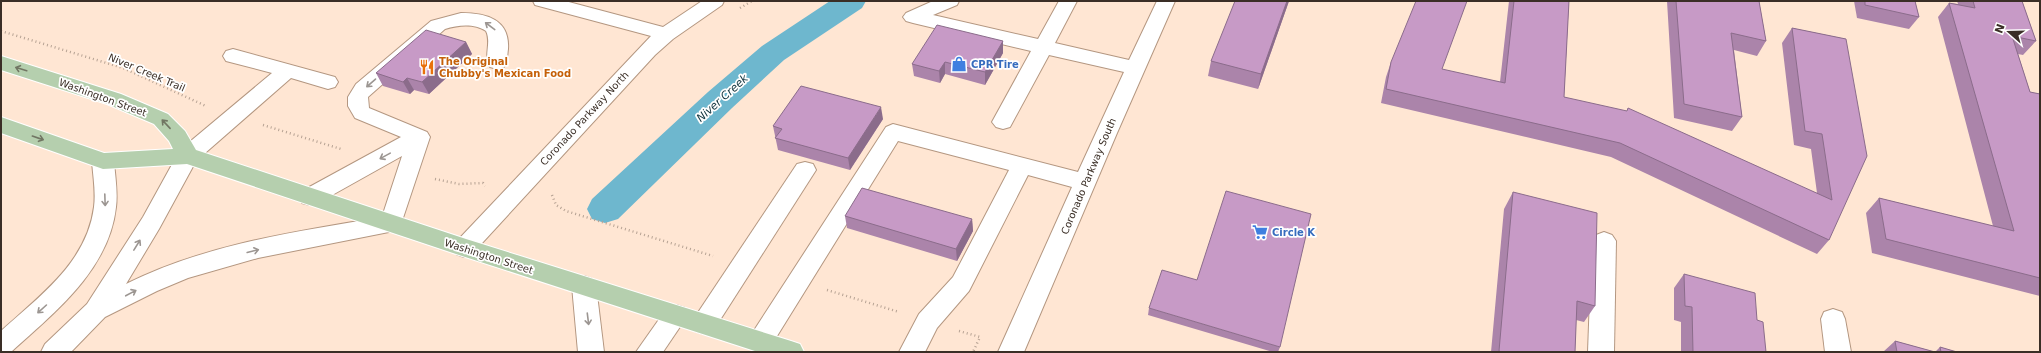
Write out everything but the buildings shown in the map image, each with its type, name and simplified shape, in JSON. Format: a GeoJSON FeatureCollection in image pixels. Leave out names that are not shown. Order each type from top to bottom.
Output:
{"type":"FeatureCollection","features":[{"type":"Feature","properties":{"kind":"main road","name":"Washington Street"},"geometry":{"type":"LineString","coordinates":[[1,63],[114,99],[161,119],[177,136],[188,156]]}},
{"type":"Feature","properties":{"kind":"main road","name":"Washington Street"},"geometry":{"type":"LineString","coordinates":[[3,127],[103,161],[188,156],[310,198],[791,352]]}},
{"type":"Feature","properties":{"kind":"street"},"geometry":{"type":"LineString","coordinates":[[542,1],[666,34]]}},
{"type":"Feature","properties":{"kind":"street","name":"Coronado Parkway North"},"geometry":{"type":"LineString","coordinates":[[464,248],[631,67],[666,34],[715,1]]}},
{"type":"Feature","properties":{"kind":"street"},"geometry":{"type":"LineString","coordinates":[[950,1],[913,17],[1134,68]]}},
{"type":"Feature","properties":{"kind":"street"},"geometry":{"type":"LineString","coordinates":[[1003,122],[1068,1]]}},
{"type":"Feature","properties":{"kind":"street","name":"Coronado Parkway South"},"geometry":{"type":"LineString","coordinates":[[1011,352],[1134,68],[1166,1]]}},
{"type":"Feature","properties":{"kind":"street"},"geometry":{"type":"LineString","coordinates":[[419,137],[396,126],[362,113],[358,106],[358,97],[363,89],[438,25],[451,20],[463,18],[486,23],[495,28],[498,36],[497,62]]}},
{"type":"Feature","properties":{"kind":"street"},"geometry":{"type":"LineString","coordinates":[[233,56],[328,82]]}},
{"type":"Feature","properties":{"kind":"street"},"geometry":{"type":"LineString","coordinates":[[54,352],[96,311],[151,223],[188,156],[288,70]]}},
{"type":"Feature","properties":{"kind":"street"},"geometry":{"type":"LineString","coordinates":[[760,342],[893,132],[1085,182]]}},
{"type":"Feature","properties":{"kind":"street"},"geometry":{"type":"LineString","coordinates":[[310,198],[419,137]]}},
{"type":"Feature","properties":{"kind":"street"},"geometry":{"type":"LineString","coordinates":[[96,311],[136,290],[180,271],[276,245],[391,224],[419,137]]}},
{"type":"Feature","properties":{"kind":"street"},"geometry":{"type":"LineString","coordinates":[[1,346],[60,292],[81,268],[96,243],[105,207],[103,161]]}},
{"type":"Feature","properties":{"kind":"street"},"geometry":{"type":"LineString","coordinates":[[912,352],[928,321],[961,284],[1022,166]]}},
{"type":"Feature","properties":{"kind":"street"},"geometry":{"type":"LineString","coordinates":[[704,324],[805,170]]}},
{"type":"Feature","properties":{"kind":"street"},"geometry":{"type":"LineString","coordinates":[[1601,352],[1604,241]]}},
{"type":"Feature","properties":{"kind":"street"},"geometry":{"type":"LineString","coordinates":[[584,286],[591,352]]}},
{"type":"Feature","properties":{"kind":"street"},"geometry":{"type":"LineString","coordinates":[[649,352],[676,315]]}},
{"type":"Feature","properties":{"kind":"street"},"geometry":{"type":"LineString","coordinates":[[1833,319],[1838,352]]}},
{"type":"Feature","properties":{"kind":"path","name":"Niver Creek Trail"},"geometry":{"type":"LineString","coordinates":[[1,31],[123,68],[209,107]]}},
{"type":"Feature","properties":{"kind":"path"},"geometry":{"type":"LineString","coordinates":[[261,125],[344,150]]}},
{"type":"Feature","properties":{"kind":"path"},"geometry":{"type":"LineString","coordinates":[[430,177],[456,185],[483,183],[484,186]]}},
{"type":"Feature","properties":{"kind":"path"},"geometry":{"type":"LineString","coordinates":[[973,352],[980,337]]}},
{"type":"Feature","properties":{"kind":"waterway","name":"Niver Creek"},"geometry":{"type":"LineString","coordinates":[[605,209],[720,100],[773,53],[851,1]]}},
{"type":"Feature","properties":{"kind":"place","name":"CPR Tire"},"geometry":{"type":"Point","coordinates":[959,64]}},
{"type":"Feature","properties":{"kind":"place","name":"The Original Chubby's Mexican Food"},"geometry":{"type":"Point","coordinates":[427,67]}},
{"type":"Feature","properties":{"kind":"place","name":"Circle K"},"geometry":{"type":"Point","coordinates":[1260,232]}}]}
